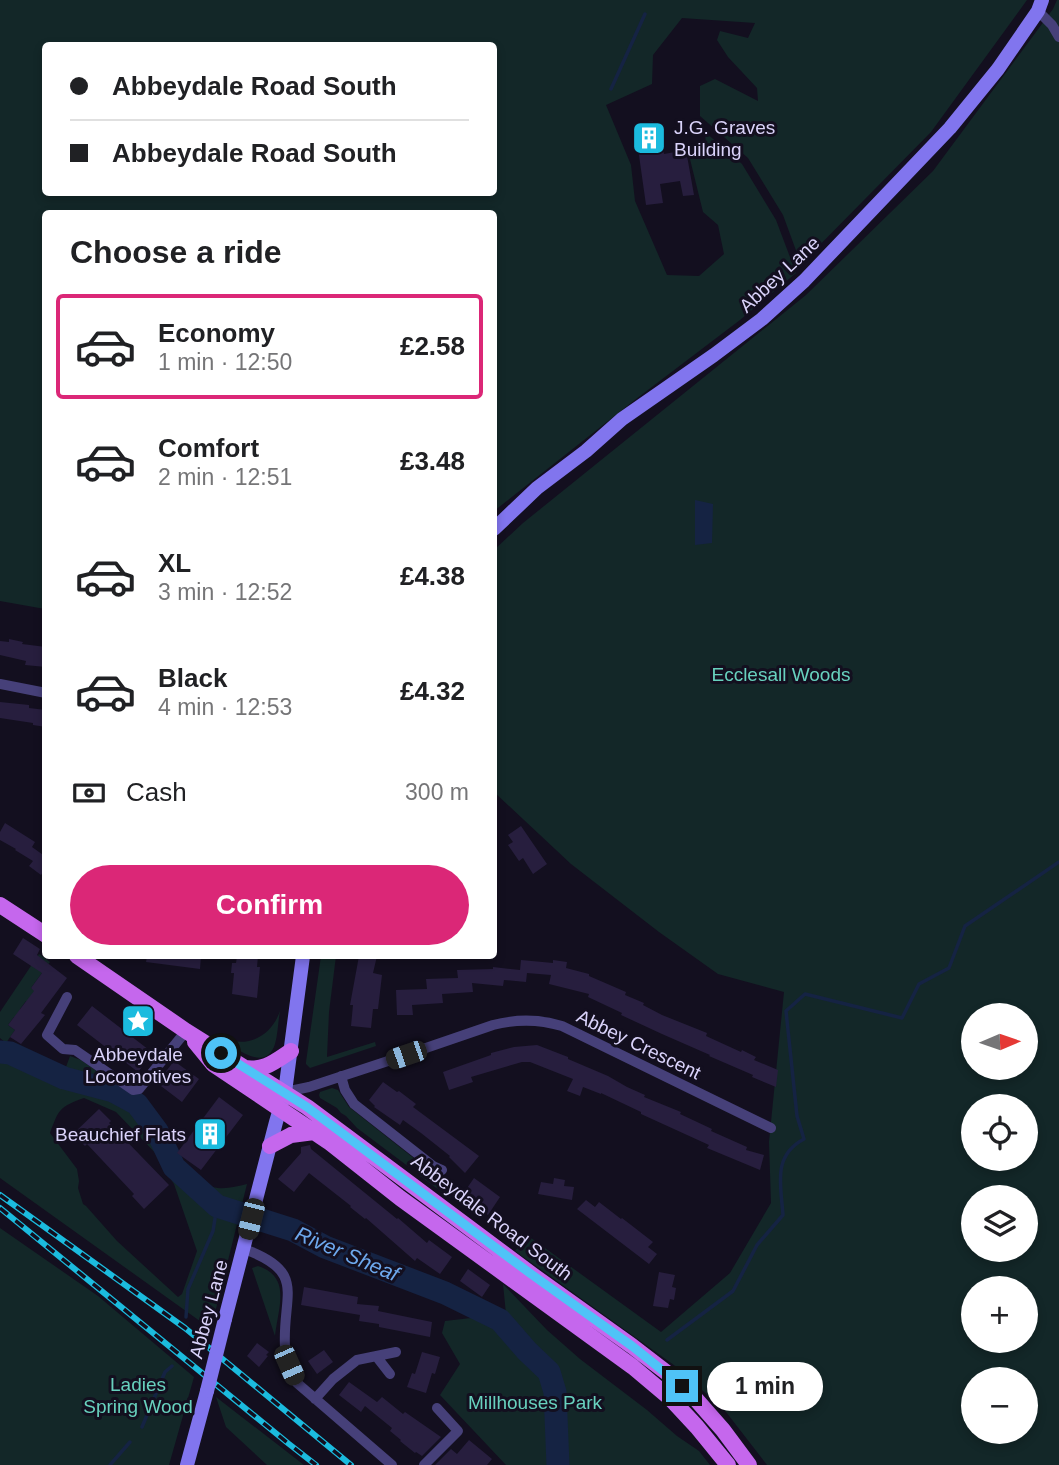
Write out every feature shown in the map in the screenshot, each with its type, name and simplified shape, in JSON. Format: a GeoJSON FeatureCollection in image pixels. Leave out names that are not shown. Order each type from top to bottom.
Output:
{"type":"FeatureCollection","features":[{"type":"Feature","properties":{"kind":"main road","name":"Abbey Lane"},"geometry":{"type":"LineString","coordinates":[[497,526],[537,488],[586,451],[622,419],[762,319],[804,281],[950,128],[998,69],[1040,6]]}},
{"type":"Feature","properties":{"kind":"main road"},"geometry":{"type":"LineString","coordinates":[[0,905],[42,932]]}},
{"type":"Feature","properties":{"kind":"main road","name":"Abbeydale Road South"},"geometry":{"type":"LineString","coordinates":[[81,959],[186,1031],[285,1092],[671,1376],[707,1410],[749,1465]]}},
{"type":"Feature","properties":{"kind":"main road","name":"Abbey Lane"},"geometry":{"type":"LineString","coordinates":[[187,1465],[285,1092],[303,959]]}},
{"type":"Feature","properties":{"kind":"main road","name":"Abbeydale Road South"},"geometry":{"type":"LineString","coordinates":[[186,1031],[213,1064],[314,1132],[400,1198],[633,1367],[671,1399],[728,1465]]}},
{"type":"Feature","properties":{"kind":"main road"},"geometry":{"type":"LineString","coordinates":[[244,1068],[264,1068],[291,1051]]}},
{"type":"Feature","properties":{"kind":"main road"},"geometry":{"type":"LineString","coordinates":[[270,1146],[291,1135],[314,1132]]}},
{"type":"Feature","properties":{"kind":"street"},"geometry":{"type":"LineString","coordinates":[[1040,6],[1059,37]]}},
{"type":"Feature","properties":{"kind":"street"},"geometry":{"type":"LineString","coordinates":[[0,684],[42,692]]}},
{"type":"Feature","properties":{"kind":"street"},"geometry":{"type":"LineString","coordinates":[[67,997],[47,1035],[63,1049],[75,1050],[133,1090],[139,1089],[186,1031]]}},
{"type":"Feature","properties":{"kind":"street","name":"Abbey Crescent"},"geometry":{"type":"LineString","coordinates":[[285,1092],[500,1023],[520,1020],[562,1026],[771,1128]]}},
{"type":"Feature","properties":{"kind":"street","name":"Abbeydale Road South"},"geometry":{"type":"LineString","coordinates":[[341,1076],[345,1090],[354,1104],[433,1166],[442,1170]]}},
{"type":"Feature","properties":{"kind":"street"},"geometry":{"type":"LineString","coordinates":[[245,1242],[284,1274],[289,1290],[286,1354],[297,1383],[392,1465]]}},
{"type":"Feature","properties":{"kind":"street"},"geometry":{"type":"LineString","coordinates":[[315,1399],[333,1379],[357,1360],[396,1352]]}},
{"type":"Feature","properties":{"kind":"street"},"geometry":{"type":"LineString","coordinates":[[376,1356],[390,1374]]}},
{"type":"Feature","properties":{"kind":"street"},"geometry":{"type":"LineString","coordinates":[[424,1465],[457,1431],[437,1408]]}},
{"type":"Feature","properties":{"kind":"green space"},"geometry":{"type":"Polygon","coordinates":[[[0,0],[1027,0],[931,132],[801,264],[783,215],[748,158],[700,116],[700,86],[715,79],[758,101],[757,88],[728,57],[717,40],[720,31],[748,38],[755,23],[682,18],[653,55],[652,84],[606,105],[631,165],[635,201],[667,275],[699,276],[724,254],[718,225],[703,212],[688,151],[706,146],[705,132],[742,164],[776,220],[796,273],[740,320],[497,509],[497,210],[42,210],[42,608],[0,601],[0,0]]]}},
{"type":"Feature","properties":{"kind":"green space","name":"Ecclesall Woods"},"geometry":{"type":"Polygon","coordinates":[[[1059,0],[1059,1465],[767,1465],[726,1412],[678,1368],[515,1251],[527,1235],[661,1332],[730,1273],[771,1203],[769,1142],[784,992],[718,974],[571,864],[497,795],[497,547],[523,523],[806,295],[933,171],[1059,0]]]}},
{"type":"Feature","properties":{"kind":"green space"},"geometry":{"type":"Polygon","coordinates":[[[39,954],[42,959],[50,962],[31,988],[39,994],[31,1005],[26,1001],[20,1009],[27,1015],[14,1017],[8,1025],[15,1030],[6,1043],[0,1038],[0,1012],[39,954]]]}},
{"type":"Feature","properties":{"kind":"green space"},"geometry":{"type":"Polygon","coordinates":[[[321,959],[336,959],[327,1057],[375,1042],[376,1046],[310,1068],[306,1062],[321,959]]]}},
{"type":"Feature","properties":{"kind":"green space"},"geometry":{"type":"Polygon","coordinates":[[[280,1011],[275,1044],[270,1053],[263,1057],[246,1054],[215,1033],[235,1041],[254,1040],[269,1029],[280,1011]]]}},
{"type":"Feature","properties":{"kind":"green space"},"geometry":{"type":"Polygon","coordinates":[[[0,1041],[46,1066],[66,1067],[70,1056],[81,1060],[149,1108],[167,1134],[170,1151],[161,1159],[116,1112],[84,1098],[61,1110],[50,1133],[77,1169],[78,1188],[83,1204],[117,1241],[178,1297],[182,1294],[197,1251],[174,1184],[167,1173],[178,1157],[196,1177],[212,1187],[225,1188],[247,1184],[211,1329],[0,1178],[0,1041]]]}},
{"type":"Feature","properties":{"kind":"green space"},"geometry":{"type":"Polygon","coordinates":[[[332,1088],[338,1090],[349,1107],[430,1171],[433,1177],[453,1194],[450,1198],[420,1176],[423,1170],[413,1163],[409,1167],[357,1128],[337,1108],[320,1098],[320,1092],[332,1088]]]}},
{"type":"Feature","properties":{"kind":"green space","name":"Ladies Spring Wood"},"geometry":{"type":"Polygon","coordinates":[[[0,1228],[98,1296],[194,1377],[169,1465],[0,1465],[0,1228]]]}},
{"type":"Feature","properties":{"kind":"green space"},"geometry":{"type":"Polygon","coordinates":[[[258,1266],[269,1271],[279,1286],[280,1304],[275,1336],[252,1268],[258,1266]]]}},
{"type":"Feature","properties":{"kind":"green space","name":"Millhouses Park"},"geometry":{"type":"Polygon","coordinates":[[[503,1284],[547,1330],[580,1359],[699,1451],[710,1465],[506,1465],[440,1395],[460,1364],[442,1333],[445,1321],[506,1314],[503,1284]]]}},
{"type":"Feature","properties":{"kind":"green space"},"geometry":{"type":"Polygon","coordinates":[[[216,1397],[304,1465],[267,1465],[226,1427],[216,1397]]]}},
{"type":"Feature","properties":{"kind":"water"},"geometry":{"type":"Polygon","coordinates":[[[695,500],[713,504],[712,543],[695,545],[695,500]]]}},
{"type":"Feature","properties":{"kind":"building"},"geometry":{"type":"Polygon","coordinates":[[[653,121],[654,131],[660,130],[664,154],[686,150],[694,195],[683,196],[680,181],[660,184],[663,203],[646,205],[636,124],[653,121]]]}},
{"type":"Feature","properties":{"kind":"building"},"geometry":{"type":"Polygon","coordinates":[[[9,639],[42,646],[42,667],[25,665],[26,661],[0,655],[0,641],[9,642],[9,639]]]}},
{"type":"Feature","properties":{"kind":"building"},"geometry":{"type":"Polygon","coordinates":[[[0,702],[29,705],[29,708],[42,710],[42,726],[0,718],[0,702]]]}},
{"type":"Feature","properties":{"kind":"building"},"geometry":{"type":"Polygon","coordinates":[[[5,823],[35,842],[32,847],[42,854],[41,875],[29,866],[33,861],[0,840],[0,832],[5,823]]]}},
{"type":"Feature","properties":{"kind":"building"},"geometry":{"type":"Polygon","coordinates":[[[521,826],[547,864],[533,874],[523,858],[519,861],[508,845],[513,842],[508,835],[521,826]]]}},
{"type":"Feature","properties":{"kind":"building"},"geometry":{"type":"Polygon","coordinates":[[[23,938],[40,949],[37,955],[67,978],[41,1013],[45,1015],[21,1044],[10,1037],[15,1030],[8,1025],[34,991],[31,988],[42,973],[13,954],[23,938]]]}},
{"type":"Feature","properties":{"kind":"building"},"geometry":{"type":"Polygon","coordinates":[[[146,959],[201,959],[200,969],[146,962],[146,959]]]}},
{"type":"Feature","properties":{"kind":"building"},"geometry":{"type":"Polygon","coordinates":[[[237,959],[258,959],[257,967],[260,967],[257,998],[232,994],[232,963],[236,963],[237,959]]]}},
{"type":"Feature","properties":{"kind":"building"},"geometry":{"type":"Polygon","coordinates":[[[358,959],[376,959],[373,973],[382,975],[378,1009],[373,1009],[371,1028],[351,1026],[353,1005],[350,1005],[358,959]]]}},
{"type":"Feature","properties":{"kind":"building"},"geometry":{"type":"Polygon","coordinates":[[[521,960],[567,962],[566,968],[589,974],[626,992],[625,995],[662,1015],[707,1033],[706,1036],[741,1052],[742,1050],[756,1057],[754,1060],[778,1070],[776,1087],[621,1015],[622,1013],[588,997],[589,994],[549,984],[551,975],[527,973],[526,982],[504,980],[503,986],[472,983],[473,992],[442,994],[443,1003],[412,1005],[413,1015],[397,1015],[396,990],[427,989],[426,979],[458,978],[457,970],[493,967],[520,970],[521,960]]]}},
{"type":"Feature","properties":{"kind":"building"},"geometry":{"type":"Polygon","coordinates":[[[92,1006],[153,1053],[138,1072],[77,1025],[92,1006]]]}},
{"type":"Feature","properties":{"kind":"building"},"geometry":{"type":"Polygon","coordinates":[[[537,1045],[568,1057],[645,1095],[644,1097],[681,1112],[680,1114],[712,1129],[711,1131],[747,1147],[746,1150],[764,1155],[760,1170],[707,1148],[709,1145],[601,1093],[583,1087],[580,1096],[567,1091],[573,1079],[530,1062],[471,1077],[473,1082],[449,1090],[443,1072],[491,1053],[537,1045]]]}},
{"type":"Feature","properties":{"kind":"building"},"geometry":{"type":"Polygon","coordinates":[[[174,1061],[199,1079],[182,1102],[157,1083],[174,1061]]]}},
{"type":"Feature","properties":{"kind":"building"},"geometry":{"type":"Polygon","coordinates":[[[383,1082],[416,1104],[413,1107],[479,1156],[465,1173],[450,1156],[421,1133],[403,1120],[400,1125],[374,1107],[369,1100],[383,1082]]]}},
{"type":"Feature","properties":{"kind":"building","name":"Beauchief Flats"},"geometry":{"type":"Polygon","coordinates":[[[219,1097],[243,1115],[201,1170],[177,1153],[219,1097]]]}},
{"type":"Feature","properties":{"kind":"building"},"geometry":{"type":"Polygon","coordinates":[[[99,1109],[111,1121],[109,1123],[169,1185],[144,1209],[132,1196],[134,1194],[87,1144],[85,1146],[73,1134],[99,1109]]]}},
{"type":"Feature","properties":{"kind":"building"},"geometry":{"type":"Polygon","coordinates":[[[310,1145],[311,1149],[427,1243],[429,1240],[452,1257],[440,1274],[417,1258],[415,1261],[309,1173],[294,1192],[278,1179],[301,1153],[301,1147],[310,1145]]]}},
{"type":"Feature","properties":{"kind":"building"},"geometry":{"type":"Polygon","coordinates":[[[474,1178],[500,1197],[488,1215],[461,1197],[474,1178]]]}},
{"type":"Feature","properties":{"kind":"building"},"geometry":{"type":"Polygon","coordinates":[[[554,1178],[565,1180],[564,1186],[574,1187],[572,1200],[538,1194],[541,1182],[553,1184],[554,1178]]]}},
{"type":"Feature","properties":{"kind":"building"},"geometry":{"type":"Polygon","coordinates":[[[586,1200],[595,1207],[599,1202],[653,1242],[648,1247],[657,1254],[649,1264],[577,1209],[586,1200]]]}},
{"type":"Feature","properties":{"kind":"building"},"geometry":{"type":"Polygon","coordinates":[[[468,1269],[490,1285],[482,1297],[460,1281],[468,1269]]]}},
{"type":"Feature","properties":{"kind":"building"},"geometry":{"type":"Polygon","coordinates":[[[659,1272],[675,1275],[672,1287],[676,1288],[674,1300],[670,1299],[668,1308],[653,1306],[659,1272]]]}},
{"type":"Feature","properties":{"kind":"building"},"geometry":{"type":"Polygon","coordinates":[[[304,1287],[358,1297],[357,1304],[379,1306],[378,1311],[432,1322],[430,1337],[359,1321],[360,1315],[301,1305],[304,1287]]]}},
{"type":"Feature","properties":{"kind":"building"},"geometry":{"type":"Polygon","coordinates":[[[257,1343],[269,1352],[259,1367],[247,1356],[257,1343]]]}},
{"type":"Feature","properties":{"kind":"building"},"geometry":{"type":"Polygon","coordinates":[[[324,1350],[333,1362],[317,1374],[308,1361],[324,1350]]]}},
{"type":"Feature","properties":{"kind":"building"},"geometry":{"type":"Polygon","coordinates":[[[422,1352],[440,1357],[426,1393],[407,1387],[412,1373],[415,1374],[422,1352]]]}},
{"type":"Feature","properties":{"kind":"building"},"geometry":{"type":"Polygon","coordinates":[[[349,1382],[377,1402],[382,1397],[403,1414],[405,1412],[441,1437],[422,1456],[415,1453],[390,1431],[392,1428],[365,1406],[361,1412],[339,1395],[349,1382]]]}},
{"type":"Feature","properties":{"kind":"building"},"geometry":{"type":"Polygon","coordinates":[[[469,1440],[492,1459],[487,1465],[435,1465],[451,1449],[457,1454],[469,1440]]]}},
{"type":"Feature","properties":{"kind":"waterway"},"geometry":{"type":"LineString","coordinates":[[611,89],[645,14]]}},
{"type":"Feature","properties":{"kind":"waterway"},"geometry":{"type":"LineString","coordinates":[[667,1340],[733,1291],[757,1245],[783,1215],[780,1182],[783,1163],[787,1154],[804,1139],[797,1116],[786,1011],[805,994],[902,1018],[919,984],[949,968],[965,926],[1059,862]]}},
{"type":"Feature","properties":{"kind":"waterway","name":"River Sheaf"},"geometry":{"type":"LineString","coordinates":[[0,1052],[10,1053],[64,1078],[113,1091],[137,1104],[157,1131],[174,1167],[217,1206],[293,1230],[325,1247],[445,1293],[500,1320],[549,1372],[555,1392],[558,1465]]}},
{"type":"Feature","properties":{"kind":"waterway"},"geometry":{"type":"LineString","coordinates":[[186,1317],[188,1289],[213,1231],[217,1206]]}},
{"type":"Feature","properties":{"kind":"waterway"},"geometry":{"type":"LineString","coordinates":[[142,1427],[165,1372],[172,1366]]}},
{"type":"Feature","properties":{"kind":"waterway"},"geometry":{"type":"LineString","coordinates":[[110,1465],[130,1442]]}},
{"type":"Feature","properties":{"kind":"railway"},"geometry":{"type":"LineString","coordinates":[[0,1195],[185,1328],[351,1465]]}},
{"type":"Feature","properties":{"kind":"railway"},"geometry":{"type":"LineString","coordinates":[[0,1208],[316,1465]]}},
{"type":"Feature","properties":{"kind":"place","name":"J.G. Graves Building"},"geometry":{"type":"Point","coordinates":[649,138]}},
{"type":"Feature","properties":{"kind":"place","name":"Abbeydale Locomotives"},"geometry":{"type":"Point","coordinates":[138,1021]}},
{"type":"Feature","properties":{"kind":"place","name":"Beauchief Flats"},"geometry":{"type":"Point","coordinates":[210,1134]}},
{"type":"Feature","properties":{"kind":"route"},"geometry":{"type":"LineString","coordinates":[[221,1053],[307,1107],[632,1346],[682,1386]]}}]}
